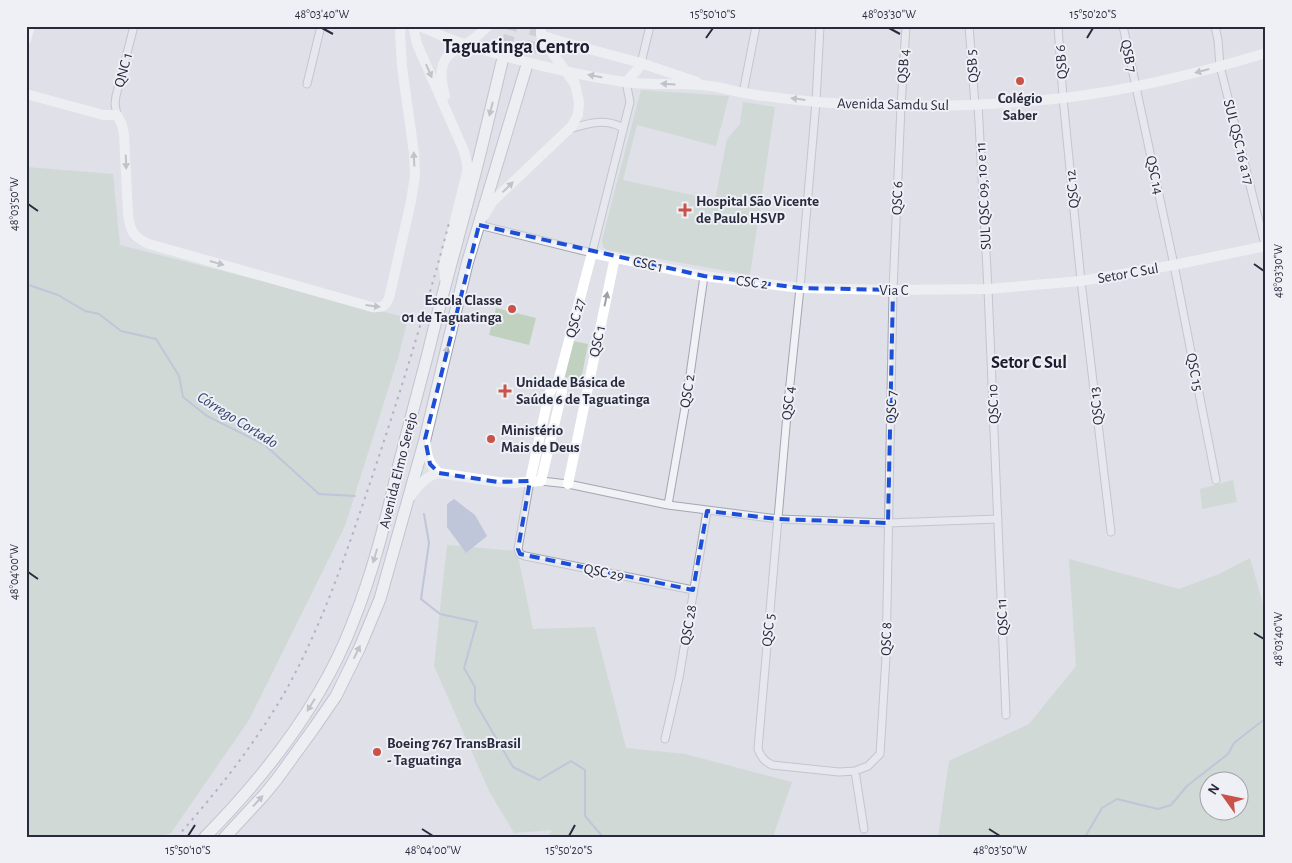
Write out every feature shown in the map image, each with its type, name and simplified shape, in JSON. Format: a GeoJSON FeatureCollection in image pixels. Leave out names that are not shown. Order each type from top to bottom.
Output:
{"type":"FeatureCollection","features":[{"type":"Feature","properties":{"kind":"main road","name":"Avenida Elmo Serejo"},"geometry":{"type":"LineString","coordinates":[[206,837],[260,777],[293,733],[322,687],[353,623],[372,569],[388,509],[502,62]]}},
{"type":"Feature","properties":{"kind":"main road","name":"Avenida Elmo Serejo"},"geometry":{"type":"LineString","coordinates":[[225,837],[277,779],[336,696],[360,647],[380,599],[425,439],[468,264],[526,68]]}},
{"type":"Feature","properties":{"kind":"street"},"geometry":{"type":"LineString","coordinates":[[26,40],[30,26]]}},
{"type":"Feature","properties":{"kind":"street","name":"QNC 1"},"geometry":{"type":"LineString","coordinates":[[117,115],[116,96],[134,26]]}},
{"type":"Feature","properties":{"kind":"street"},"geometry":{"type":"LineString","coordinates":[[307,84],[321,26]]}},
{"type":"Feature","properties":{"kind":"street"},"geometry":{"type":"LineString","coordinates":[[26,94],[103,115],[117,115],[124,134],[130,226],[132,232],[141,241],[380,308],[388,301],[390,294],[415,176],[414,153],[402,67],[401,26]]}},
{"type":"Feature","properties":{"kind":"street"},"geometry":{"type":"LineString","coordinates":[[412,26],[417,44],[464,151],[467,163],[467,172],[444,266],[445,283]]}},
{"type":"Feature","properties":{"kind":"street","name":"Avenida Samdu Sul"},"geometry":{"type":"LineString","coordinates":[[419,26],[466,44],[518,59],[626,82],[710,86],[743,93],[816,102],[901,106],[977,105],[1064,98],[1136,86],[1266,53]]}},
{"type":"Feature","properties":{"kind":"street"},"geometry":{"type":"LineString","coordinates":[[448,115],[442,80],[442,69],[445,60],[452,51],[466,44],[488,26]]}},
{"type":"Feature","properties":{"kind":"street"},"geometry":{"type":"LineString","coordinates":[[541,31],[564,70],[575,84],[579,102],[578,115],[569,129],[493,201],[479,226],[592,253],[630,102],[626,82],[641,63],[650,26]]}},
{"type":"Feature","properties":{"kind":"street"},"geometry":{"type":"LineString","coordinates":[[743,93],[756,26]]}},
{"type":"Feature","properties":{"kind":"street","name":"QSC 4"},"geometry":{"type":"LineString","coordinates":[[778,519],[816,102],[820,26]]}},
{"type":"Feature","properties":{"kind":"street","name":"QSB 4"},"geometry":{"type":"LineString","coordinates":[[901,106],[906,26]]}},
{"type":"Feature","properties":{"kind":"street","name":"QSB 5"},"geometry":{"type":"LineString","coordinates":[[969,26],[977,105]]}},
{"type":"Feature","properties":{"kind":"street","name":"QSB 6"},"geometry":{"type":"LineString","coordinates":[[1058,26],[1064,98]]}},
{"type":"Feature","properties":{"kind":"street","name":"QSB 7"},"geometry":{"type":"LineString","coordinates":[[1123,26],[1136,86]]}},
{"type":"Feature","properties":{"kind":"street","name":"SUL QSC 16 a 17"},"geometry":{"type":"LineString","coordinates":[[1215,26],[1220,66],[1266,247]]}},
{"type":"Feature","properties":{"kind":"street"},"geometry":{"type":"LineString","coordinates":[[541,31],[559,41],[641,63],[710,86]]}},
{"type":"Feature","properties":{"kind":"street","name":"QSC 14"},"geometry":{"type":"LineString","coordinates":[[1136,86],[1174,265]]}},
{"type":"Feature","properties":{"kind":"street","name":"QSC 12"},"geometry":{"type":"LineString","coordinates":[[1064,98],[1081,281]]}},
{"type":"Feature","properties":{"kind":"street","name":"SUL QSC 09, 10 e 11"},"geometry":{"type":"LineString","coordinates":[[977,105],[988,288]]}},
{"type":"Feature","properties":{"kind":"street","name":"QSC 6"},"geometry":{"type":"LineString","coordinates":[[893,290],[901,106]]}},
{"type":"Feature","properties":{"kind":"street"},"geometry":{"type":"LineString","coordinates":[[569,129],[595,122],[609,122],[621,127],[623,131]]}},
{"type":"Feature","properties":{"kind":"street","name":"Setor C Sul"},"geometry":{"type":"LineString","coordinates":[[988,288],[1081,281],[1266,247]]}},
{"type":"Feature","properties":{"kind":"street","name":"CSC 1"},"geometry":{"type":"LineString","coordinates":[[592,253],[704,276]]}},
{"type":"Feature","properties":{"kind":"street","name":"QSC 27"},"geometry":{"type":"LineString","coordinates":[[530,480],[550,394],[554,385],[558,382],[592,253]]}},
{"type":"Feature","properties":{"kind":"street","name":"QSC 1"},"geometry":{"type":"LineString","coordinates":[[568,484],[614,257]]}},
{"type":"Feature","properties":{"kind":"street","name":"QSC 15"},"geometry":{"type":"LineString","coordinates":[[1174,265],[1216,480]]}},
{"type":"Feature","properties":{"kind":"street","name":"CSC 2"},"geometry":{"type":"LineString","coordinates":[[704,276],[800,288]]}},
{"type":"Feature","properties":{"kind":"street","name":"QSC 2"},"geometry":{"type":"LineString","coordinates":[[668,506],[687,396],[704,276]]}},
{"type":"Feature","properties":{"kind":"street","name":"QSC 13"},"geometry":{"type":"LineString","coordinates":[[1081,281],[1111,532]]}},
{"type":"Feature","properties":{"kind":"street","name":"Via C"},"geometry":{"type":"LineString","coordinates":[[800,288],[893,290],[988,288]]}},
{"type":"Feature","properties":{"kind":"street","name":"QSC 10"},"geometry":{"type":"LineString","coordinates":[[988,288],[998,520]]}},
{"type":"Feature","properties":{"kind":"street","name":"QSC 7"},"geometry":{"type":"LineString","coordinates":[[888,523],[893,290]]}},
{"type":"Feature","properties":{"kind":"street","name":"QSC 27"},"geometry":{"type":"LineString","coordinates":[[542,481],[562,392],[562,387],[558,382]]}},
{"type":"Feature","properties":{"kind":"street"},"geometry":{"type":"LineString","coordinates":[[425,439],[430,464],[440,474]]}},
{"type":"Feature","properties":{"kind":"street"},"geometry":{"type":"LineString","coordinates":[[409,498],[425,479],[440,474],[498,482],[513,483],[530,480],[568,484],[668,506],[778,519],[888,523],[998,520]]}},
{"type":"Feature","properties":{"kind":"street","name":"QSC 29"},"geometry":{"type":"LineString","coordinates":[[530,480],[518,552],[525,556],[693,590]]}},
{"type":"Feature","properties":{"kind":"street","name":"QSC 28"},"geometry":{"type":"LineString","coordinates":[[665,738],[679,678],[708,511]]}},
{"type":"Feature","properties":{"kind":"street","name":"QSC 5"},"geometry":{"type":"LineString","coordinates":[[778,519],[758,740],[760,756],[765,762],[772,765],[840,772],[855,771]]}},
{"type":"Feature","properties":{"kind":"street","name":"QSC 11"},"geometry":{"type":"LineString","coordinates":[[998,520],[1006,715]]}},
{"type":"Feature","properties":{"kind":"street","name":"QSC 8"},"geometry":{"type":"LineString","coordinates":[[855,771],[868,766],[880,754],[886,657],[888,523]]}},
{"type":"Feature","properties":{"kind":"street"},"geometry":{"type":"LineString","coordinates":[[855,771],[864,828]]}},
{"type":"Feature","properties":{"kind":"highlighted area"},"geometry":{"type":"Polygon","coordinates":[[[479,225],[704,276],[800,288],[893,290],[888,523],[778,519],[707,511],[693,590],[520,554],[518,549],[530,481],[498,482],[439,473],[430,464],[425,439],[479,225]]]}},
{"type":"Feature","properties":{"kind":"green space","name":"Hospital São Vicente de Paulo HSVP"},"geometry":{"type":"Polygon","coordinates":[[[641,90],[729,96],[716,146],[637,125],[623,180],[715,200],[727,139],[740,124],[743,102],[775,107],[750,275],[608,250],[603,247],[602,240],[641,90]]]}},
{"type":"Feature","properties":{"kind":"green space"},"geometry":{"type":"Polygon","coordinates":[[[26,167],[113,174],[120,245],[408,318],[398,358],[345,526],[249,720],[171,833],[158,837],[26,837],[26,167]]]}},
{"type":"Feature","properties":{"kind":"green space"},"geometry":{"type":"Polygon","coordinates":[[[496,308],[536,318],[529,345],[489,335],[496,308]]]}},
{"type":"Feature","properties":{"kind":"green space"},"geometry":{"type":"Polygon","coordinates":[[[573,341],[588,344],[581,380],[565,377],[573,341]]]}},
{"type":"Feature","properties":{"kind":"green space"},"geometry":{"type":"Polygon","coordinates":[[[1233,480],[1237,502],[1202,509],[1200,489],[1233,480]]]}},
{"type":"Feature","properties":{"kind":"green space"},"geometry":{"type":"Polygon","coordinates":[[[447,545],[517,551],[533,629],[595,627],[626,748],[685,754],[792,782],[773,837],[548,837],[552,830],[514,833],[490,793],[434,666],[447,545]]]}},
{"type":"Feature","properties":{"kind":"green space"},"geometry":{"type":"Polygon","coordinates":[[[1250,558],[1266,615],[1266,837],[938,837],[949,761],[1029,724],[1076,666],[1069,559],[1179,589],[1219,574],[1250,558]]]}},
{"type":"Feature","properties":{"kind":"water"},"geometry":{"type":"Polygon","coordinates":[[[454,499],[475,515],[487,536],[466,553],[447,527],[447,504],[454,499]]]}},
{"type":"Feature","properties":{"kind":"waterway","name":"Córrego Cortado"},"geometry":{"type":"LineString","coordinates":[[26,284],[58,295],[85,311],[99,314],[121,331],[156,339],[179,376],[183,397],[207,416],[265,445],[319,494],[355,496]]}},
{"type":"Feature","properties":{"kind":"waterway"},"geometry":{"type":"LineString","coordinates":[[424,514],[429,543],[421,599],[440,614],[477,622],[464,668],[475,687],[475,702],[513,767],[539,780],[571,761],[585,770],[585,816],[603,837]]}},
{"type":"Feature","properties":{"kind":"waterway"},"geometry":{"type":"LineString","coordinates":[[1085,837],[1102,808],[1117,799],[1158,809],[1171,805],[1187,786],[1228,754],[1234,743],[1266,718]]}},
{"type":"Feature","properties":{"kind":"tunnel"},"geometry":{"type":"LineString","coordinates":[[502,62],[512,26]]}},
{"type":"Feature","properties":{"kind":"tunnel"},"geometry":{"type":"LineString","coordinates":[[526,68],[537,26]]}},
{"type":"Feature","properties":{"kind":"railway"},"geometry":{"type":"LineString","coordinates":[[177,837],[221,785],[261,731],[285,692],[311,641],[342,563],[381,451],[422,321],[449,223]]}},
{"type":"Feature","properties":{"kind":"place","name":"Colégio Saber"},"geometry":{"type":"Point","coordinates":[1020,81]}},
{"type":"Feature","properties":{"kind":"place","name":"Hospital São Vicente de Paulo HSVP"},"geometry":{"type":"Point","coordinates":[685,210]}},
{"type":"Feature","properties":{"kind":"place","name":"Escola Classe 01 de Taguatinga"},"geometry":{"type":"Point","coordinates":[512,309]}},
{"type":"Feature","properties":{"kind":"place","name":"Unidade Básica de Saúde 6 de Taguatinga"},"geometry":{"type":"Point","coordinates":[505,391]}},
{"type":"Feature","properties":{"kind":"place","name":"Ministério Mais de Deus"},"geometry":{"type":"Point","coordinates":[491,439]}},
{"type":"Feature","properties":{"kind":"place","name":"Boeing 767 TransBrasil - Taguatinga"},"geometry":{"type":"Point","coordinates":[377,752]}},
{"type":"Feature","properties":{"kind":"district","name":"Taguatinga Centro"},"geometry":{"type":"Point","coordinates":[516,46]}},
{"type":"Feature","properties":{"kind":"district","name":"Setor C Sul"},"geometry":{"type":"Point","coordinates":[1029,362]}}]}
